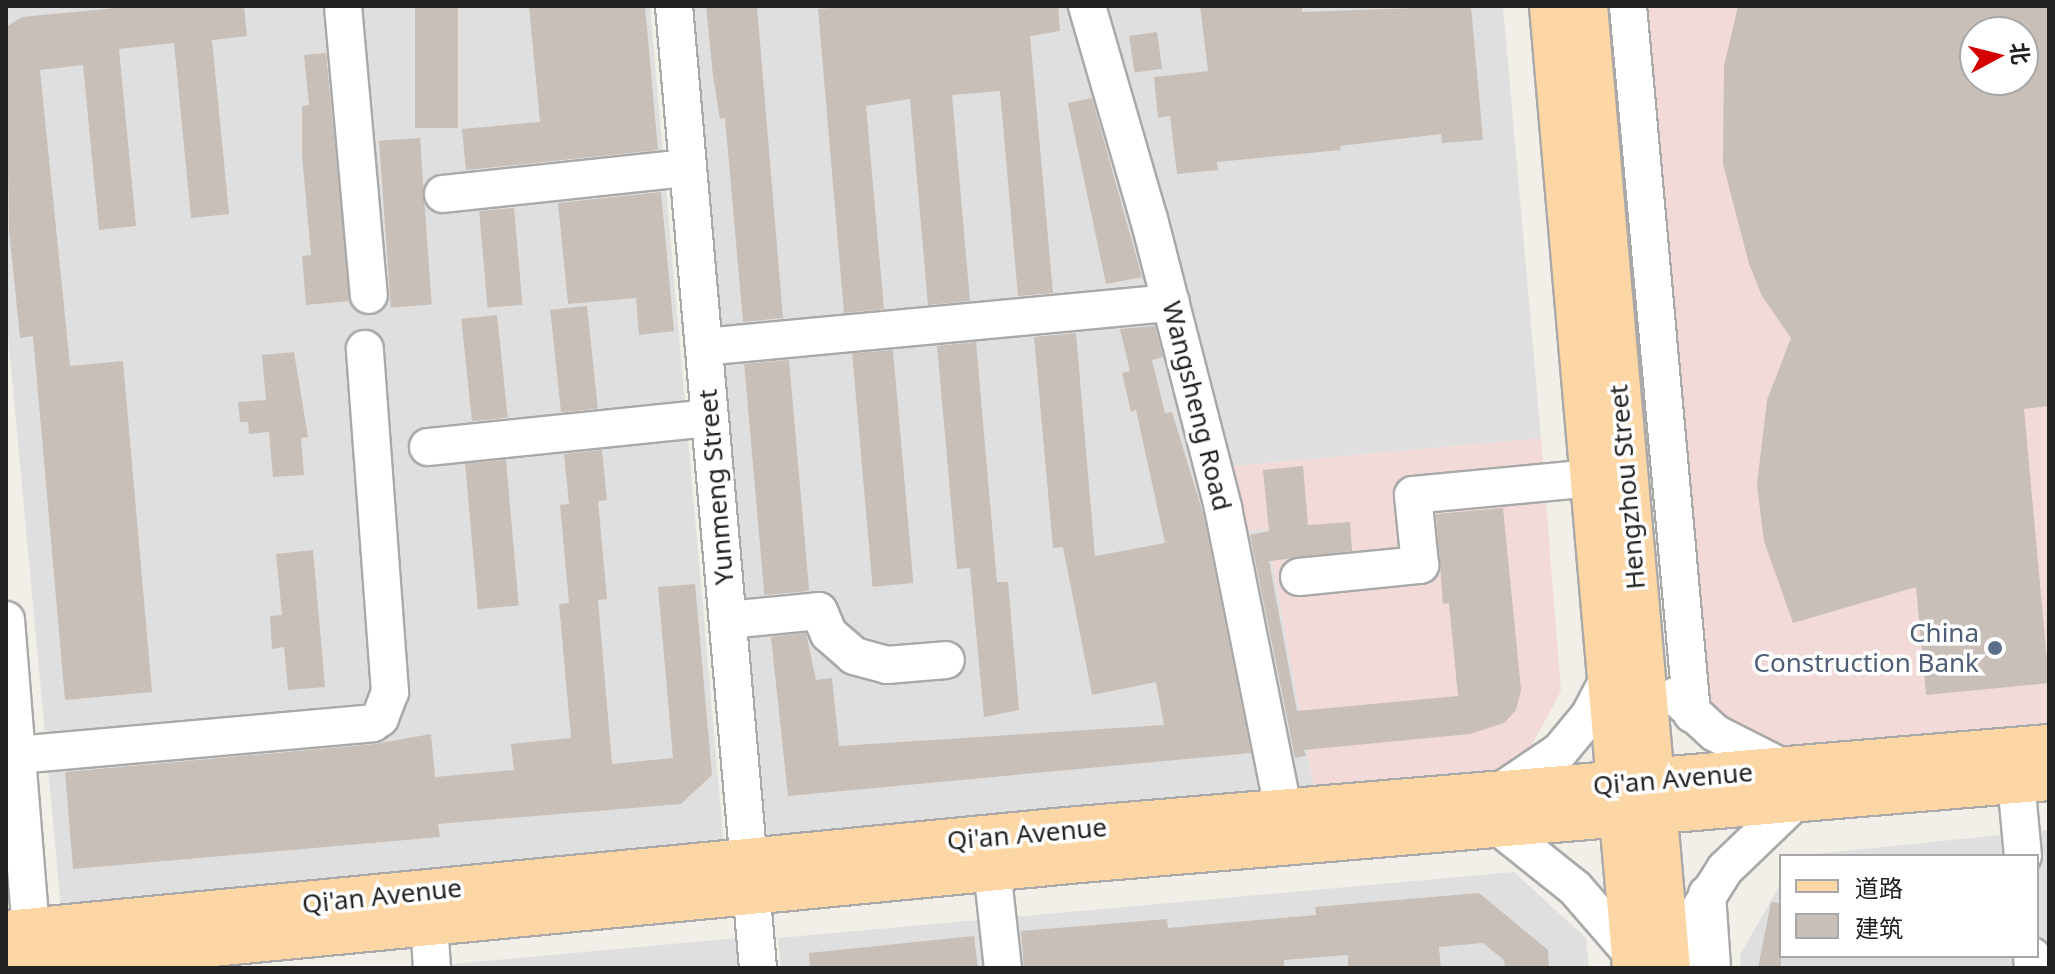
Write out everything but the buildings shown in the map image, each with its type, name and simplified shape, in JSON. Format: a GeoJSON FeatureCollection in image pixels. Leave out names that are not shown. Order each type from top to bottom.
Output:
{"type":"FeatureCollection","features":[{"type":"Feature","properties":{"kind":"main road","name":"Hengzhou Street"},"geometry":{"type":"LineString","coordinates":[[1552,6],[1610,676],[1637,797]]}},
{"type":"Feature","properties":{"kind":"main road","name":"Hengzhou Street"},"geometry":{"type":"LineString","coordinates":[[1585,6],[1641,645],[1637,797],[1652,965]]}},
{"type":"Feature","properties":{"kind":"main road","name":"Qi'an Avenue"},"geometry":{"type":"LineString","coordinates":[[14,942],[750,876],[992,869],[1496,809],[1792,784],[2049,747]]}},
{"type":"Feature","properties":{"kind":"main road","name":"Qi'an Avenue"},"geometry":{"type":"LineString","coordinates":[[1792,784],[2032,779]]}},
{"type":"Feature","properties":{"kind":"main road","name":"Qi'an Avenue"},"geometry":{"type":"LineString","coordinates":[[14,942],[429,923],[750,876],[1284,812],[1496,809]]}},
{"type":"Feature","properties":{"kind":"street"},"geometry":{"type":"LineString","coordinates":[[343,6],[369,295]]}},
{"type":"Feature","properties":{"kind":"street","name":"Yunmeng Street"},"geometry":{"type":"LineString","coordinates":[[674,6],[758,968]]}},
{"type":"Feature","properties":{"kind":"street","name":"Wangsheng Road"},"geometry":{"type":"LineString","coordinates":[[1087,6],[1171,303],[1223,508],[1284,812]]}},
{"type":"Feature","properties":{"kind":"street"},"geometry":{"type":"LineString","coordinates":[[1628,6],[1692,714]]}},
{"type":"Feature","properties":{"kind":"street"},"geometry":{"type":"LineString","coordinates":[[443,194],[688,168]]}},
{"type":"Feature","properties":{"kind":"street"},"geometry":{"type":"LineString","coordinates":[[704,347],[1171,303]]}},
{"type":"Feature","properties":{"kind":"street"},"geometry":{"type":"LineString","coordinates":[[17,755],[373,723],[380,718],[390,692],[365,349]]}},
{"type":"Feature","properties":{"kind":"street"},"geometry":{"type":"LineString","coordinates":[[428,447],[710,418]]}},
{"type":"Feature","properties":{"kind":"street"},"geometry":{"type":"LineString","coordinates":[[1299,577],[1420,565],[1413,495],[1593,478]]}},
{"type":"Feature","properties":{"kind":"street"},"geometry":{"type":"LineString","coordinates":[[728,620],[819,611],[829,634],[854,656],[887,665],[946,660]]}},
{"type":"Feature","properties":{"kind":"street"},"geometry":{"type":"LineString","coordinates":[[6,620],[17,755],[14,942]]}},
{"type":"Feature","properties":{"kind":"street"},"geometry":{"type":"LineString","coordinates":[[1610,676],[1589,716],[1560,751],[1496,809],[1652,965],[1792,784],[1692,714],[1641,645]]}},
{"type":"Feature","properties":{"kind":"street"},"geometry":{"type":"LineString","coordinates":[[2023,854],[2032,779]]}},
{"type":"Feature","properties":{"kind":"street"},"geometry":{"type":"LineString","coordinates":[[992,869],[1003,968]]}},
{"type":"Feature","properties":{"kind":"street"},"geometry":{"type":"LineString","coordinates":[[1707,894],[1712,968]]}},
{"type":"Feature","properties":{"kind":"street"},"geometry":{"type":"LineString","coordinates":[[429,923],[432,968]]}},
{"type":"Feature","properties":{"kind":"shaded area"},"geometry":{"type":"Polygon","coordinates":[[[6,6],[650,6],[724,846],[61,908],[6,313],[6,6]]]}},
{"type":"Feature","properties":{"kind":"shaded area"},"geometry":{"type":"Polygon","coordinates":[[[693,6],[1503,6],[1541,438],[1225,467],[1266,528],[1314,787],[767,836],[693,6]]]}},
{"type":"Feature","properties":{"kind":"shaded area"},"geometry":{"type":"Polygon","coordinates":[[[1641,6],[2049,6],[2049,728],[1769,751],[1750,742],[1705,701],[1641,6]]]}},
{"type":"Feature","properties":{"kind":"shaded area"},"geometry":{"type":"Polygon","coordinates":[[[1541,438],[1561,691],[1519,769],[1314,787],[1266,529],[1237,531],[1225,467],[1541,438]]]}},
{"type":"Feature","properties":{"kind":"shaded area"},"geometry":{"type":"Polygon","coordinates":[[[2049,830],[2049,968],[1741,968],[1740,955],[1779,887],[1779,958],[2039,958],[2039,854],[1815,854],[2049,830]]]}},
{"type":"Feature","properties":{"kind":"shaded area"},"geometry":{"type":"Polygon","coordinates":[[[1514,872],[1586,938],[1589,968],[781,968],[778,938],[1514,872]]]}},
{"type":"Feature","properties":{"kind":"shaded area"},"geometry":{"type":"Polygon","coordinates":[[[737,938],[739,968],[409,968],[737,938]]]}},
{"type":"Feature","properties":{"kind":"place","name":"China Construction Bank"},"geometry":{"type":"Point","coordinates":[1995,648]}}]}
